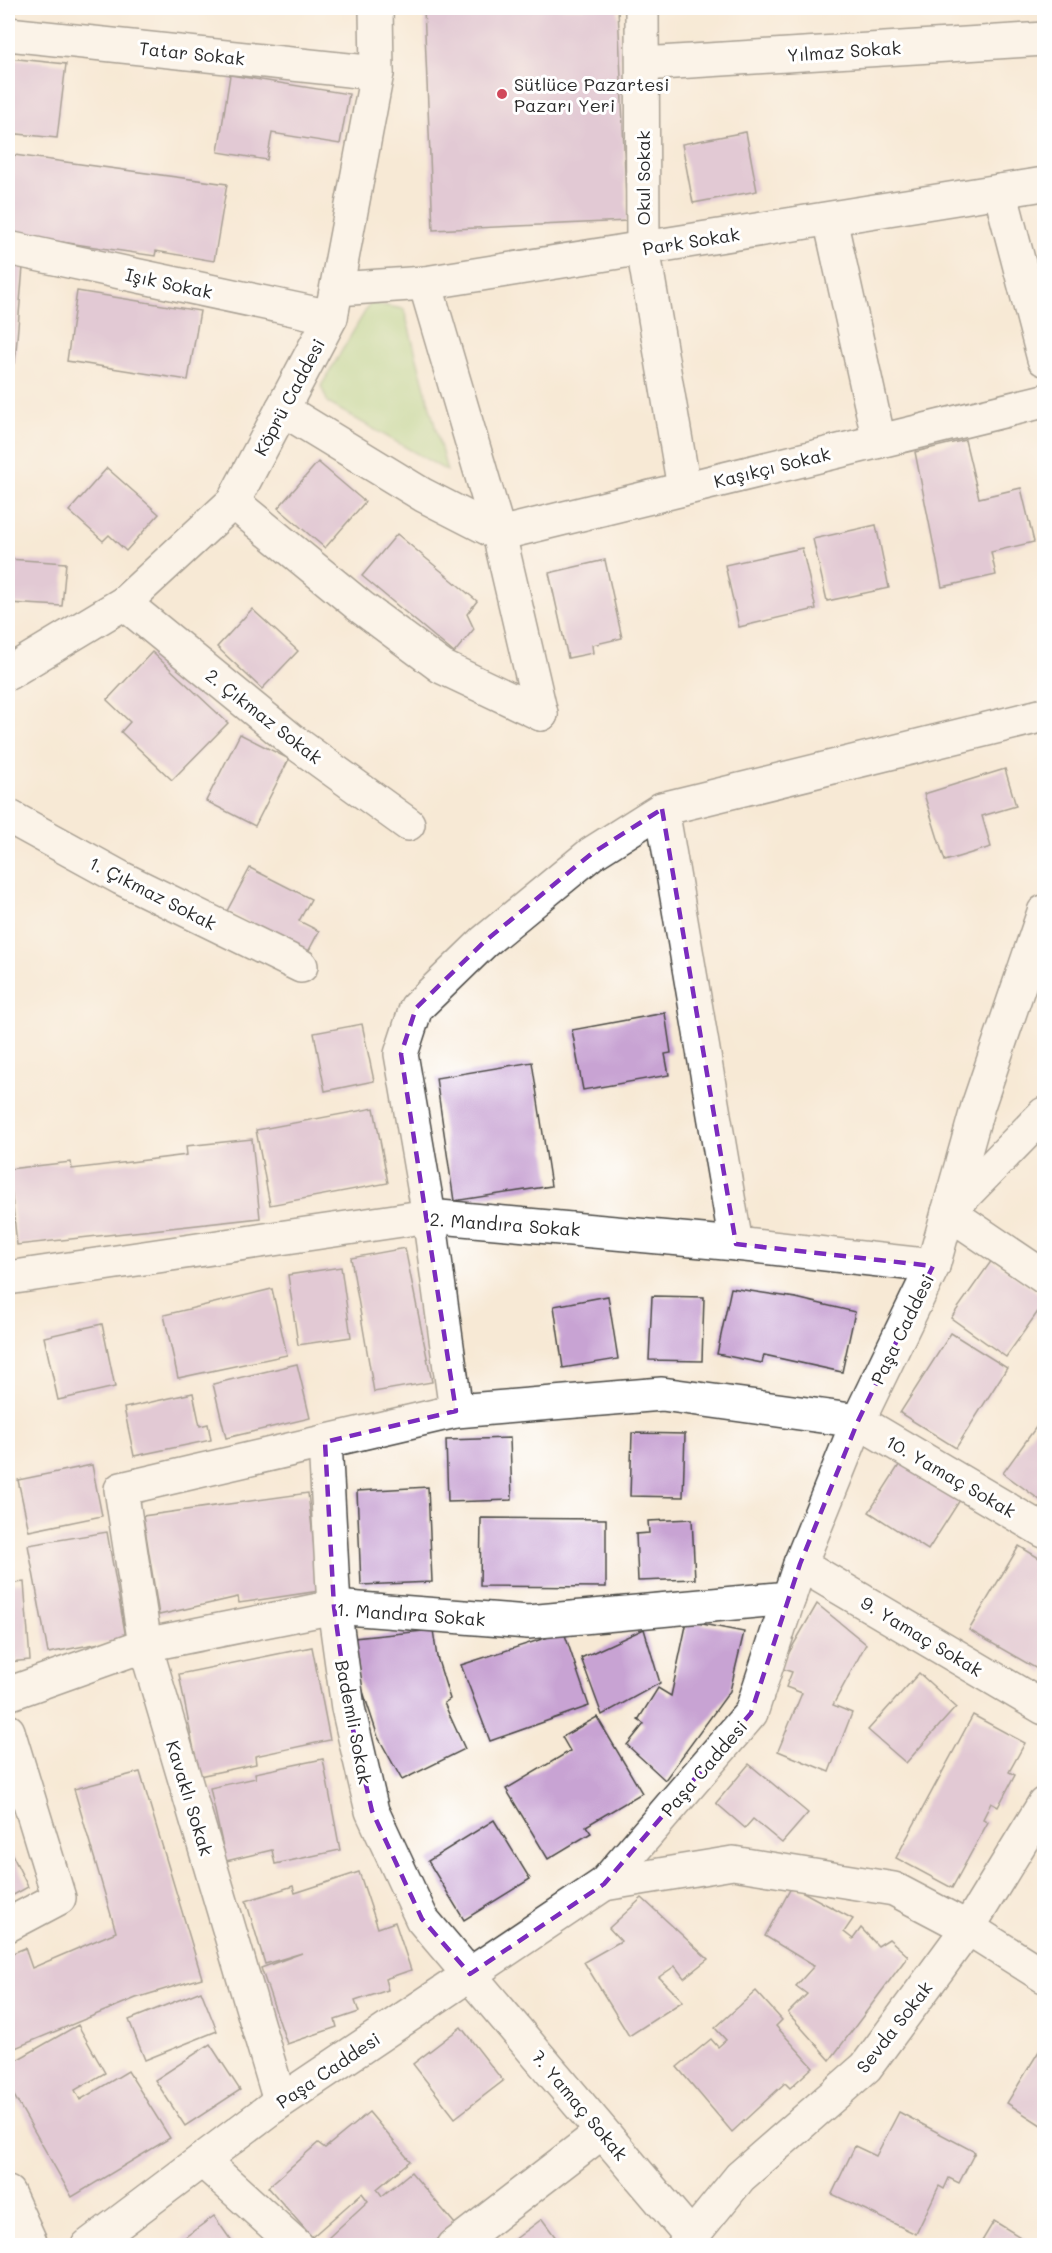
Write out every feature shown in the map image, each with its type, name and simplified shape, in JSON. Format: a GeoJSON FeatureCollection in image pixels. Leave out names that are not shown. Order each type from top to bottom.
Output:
{"type":"FeatureCollection","features":[{"type":"Feature","properties":{"kind":"street","name":"Köprü Caddesi"},"geometry":{"type":"LineString","coordinates":[[8,673],[124,603],[233,502],[334,303],[377,73],[376,8]]}},
{"type":"Feature","properties":{"kind":"street","name":"Okul Sokak"},"geometry":{"type":"LineString","coordinates":[[642,8],[643,248],[684,488]]}},
{"type":"Feature","properties":{"kind":"street","name":"Tatar Sokak"},"geometry":{"type":"LineString","coordinates":[[8,34],[377,73]]}},
{"type":"Feature","properties":{"kind":"street","name":"Yılmaz Sokak"},"geometry":{"type":"LineString","coordinates":[[643,64],[1044,39]]}},
{"type":"Feature","properties":{"kind":"street","name":"Park Sokak"},"geometry":{"type":"LineString","coordinates":[[334,303],[425,283],[1044,184]]}},
{"type":"Feature","properties":{"kind":"street"},"geometry":{"type":"LineString","coordinates":[[1000,191],[1044,359]]}},
{"type":"Feature","properties":{"kind":"street"},"geometry":{"type":"LineString","coordinates":[[830,219],[879,441]]}},
{"type":"Feature","properties":{"kind":"street","name":"Işık Sokak"},"geometry":{"type":"LineString","coordinates":[[8,248],[334,303]]}},
{"type":"Feature","properties":{"kind":"street"},"geometry":{"type":"LineString","coordinates":[[233,502],[361,607],[442,667],[542,714],[499,534],[425,283]]}},
{"type":"Feature","properties":{"kind":"street","name":"Kaşıkçı Sokak"},"geometry":{"type":"LineString","coordinates":[[499,534],[1044,401]]}},
{"type":"Feature","properties":{"kind":"street"},"geometry":{"type":"LineString","coordinates":[[282,408],[423,495],[499,534]]}},
{"type":"Feature","properties":{"kind":"street","name":"2. Çıkmaz Sokak"},"geometry":{"type":"LineString","coordinates":[[124,603],[293,741],[408,824]]}},
{"type":"Feature","properties":{"kind":"street"},"geometry":{"type":"LineString","coordinates":[[456,1411],[429,1216],[401,1054],[416,1008],[484,942],[591,854],[662,809],[1044,715]]}},
{"type":"Feature","properties":{"kind":"street"},"geometry":{"type":"LineString","coordinates":[[662,809],[736,1244]]}},
{"type":"Feature","properties":{"kind":"street","name":"1. Çıkmaz Sokak"},"geometry":{"type":"LineString","coordinates":[[8,816],[121,878],[301,966]]}},
{"type":"Feature","properties":{"kind":"street","name":"Paşa Caddesi"},"geometry":{"type":"LineString","coordinates":[[88,2246],[280,2102],[604,1884],[751,1713],[800,1563],[858,1421],[933,1266],[978,1106],[1044,912]]}},
{"type":"Feature","properties":{"kind":"street"},"geometry":{"type":"LineString","coordinates":[[1044,1114],[948,1212],[1044,1277]]}},
{"type":"Feature","properties":{"kind":"street","name":"2. Mandıra Sokak"},"geometry":{"type":"LineString","coordinates":[[8,1278],[429,1216],[736,1244],[933,1266]]}},
{"type":"Feature","properties":{"kind":"street"},"geometry":{"type":"LineString","coordinates":[[325,1442],[456,1411],[662,1394],[858,1421]]}},
{"type":"Feature","properties":{"kind":"street","name":"10. Yamaç Sokak"},"geometry":{"type":"LineString","coordinates":[[858,1421],[1044,1531]]}},
{"type":"Feature","properties":{"kind":"street","name":"Kavaklı Sokak"},"geometry":{"type":"LineString","coordinates":[[280,2102],[145,1645],[121,1489],[325,1442]]}},
{"type":"Feature","properties":{"kind":"street","name":"Bademli Sokak"},"geometry":{"type":"LineString","coordinates":[[325,1442],[334,1607],[348,1708],[372,1811],[422,1919],[470,1974]]}},
{"type":"Feature","properties":{"kind":"street","name":"9. Yamaç Sokak"},"geometry":{"type":"LineString","coordinates":[[800,1563],[1044,1708]]}},
{"type":"Feature","properties":{"kind":"street","name":"1. Mandıra Sokak"},"geometry":{"type":"LineString","coordinates":[[8,1694],[145,1645],[334,1607],[528,1622],[789,1598]]}},
{"type":"Feature","properties":{"kind":"street"},"geometry":{"type":"LineString","coordinates":[[8,1731],[59,1899],[8,1925]]}},
{"type":"Feature","properties":{"kind":"street","name":"Sevda Sokak"},"geometry":{"type":"LineString","coordinates":[[687,2240],[740,2176],[866,2067],[968,1928],[1044,1804]]}},
{"type":"Feature","properties":{"kind":"street"},"geometry":{"type":"LineString","coordinates":[[604,1884],[733,1863],[894,1889],[968,1928],[1044,1976]]}},
{"type":"Feature","properties":{"kind":"street","name":"7. Yamaç Sokak"},"geometry":{"type":"LineString","coordinates":[[470,1974],[602,2132],[687,2240]]}},
{"type":"Feature","properties":{"kind":"street"},"geometry":{"type":"LineString","coordinates":[[454,2246],[602,2132]]}},
{"type":"Feature","properties":{"kind":"street"},"geometry":{"type":"LineString","coordinates":[[202,2160],[297,2246]]}},
{"type":"Feature","properties":{"kind":"street"},"geometry":{"type":"LineString","coordinates":[[8,2193],[32,2246]]}},
{"type":"Feature","properties":{"kind":"highlighted area"},"geometry":{"type":"Polygon","coordinates":[[[662,809],[736,1244],[933,1266],[858,1421],[800,1564],[751,1713],[604,1884],[470,1974],[422,1919],[372,1811],[348,1708],[334,1607],[325,1442],[456,1411],[401,1054],[416,1008],[484,942],[591,854],[662,809]]]}},
{"type":"Feature","properties":{"kind":"green space"},"geometry":{"type":"Polygon","coordinates":[[[370,303],[404,309],[447,471],[328,403],[321,386],[370,303]]]}},
{"type":"Feature","properties":{"kind":"building"},"geometry":{"type":"Polygon","coordinates":[[[424,8],[618,8],[627,221],[433,230],[424,8]]]}},
{"type":"Feature","properties":{"kind":"building"},"geometry":{"type":"Polygon","coordinates":[[[8,58],[66,64],[57,138],[8,133],[8,58]]]}},
{"type":"Feature","properties":{"kind":"building"},"geometry":{"type":"Polygon","coordinates":[[[230,75],[349,94],[340,144],[272,133],[267,160],[218,152],[230,75]]]}},
{"type":"Feature","properties":{"kind":"building"},"geometry":{"type":"Polygon","coordinates":[[[746,132],[757,191],[693,203],[682,144],[746,132]]]}},
{"type":"Feature","properties":{"kind":"building"},"geometry":{"type":"Polygon","coordinates":[[[14,155],[227,184],[214,261],[156,251],[155,256],[8,234],[8,209],[14,155]]]}},
{"type":"Feature","properties":{"kind":"building"},"geometry":{"type":"Polygon","coordinates":[[[8,265],[23,267],[15,363],[8,362],[8,265]]]}},
{"type":"Feature","properties":{"kind":"building"},"geometry":{"type":"Polygon","coordinates":[[[77,291],[200,311],[188,380],[67,361],[77,291]]]}},
{"type":"Feature","properties":{"kind":"building"},"geometry":{"type":"Polygon","coordinates":[[[965,440],[979,498],[1021,488],[1034,542],[991,552],[996,575],[942,587],[915,452],[965,440]]]}},
{"type":"Feature","properties":{"kind":"building"},"geometry":{"type":"Polygon","coordinates":[[[318,462],[365,502],[325,548],[278,508],[318,462]]]}},
{"type":"Feature","properties":{"kind":"building"},"geometry":{"type":"Polygon","coordinates":[[[107,468],[159,514],[126,551],[109,535],[103,541],[69,511],[107,468]]]}},
{"type":"Feature","properties":{"kind":"building"},"geometry":{"type":"Polygon","coordinates":[[[876,525],[889,588],[827,601],[813,539],[876,525]]]}},
{"type":"Feature","properties":{"kind":"building"},"geometry":{"type":"Polygon","coordinates":[[[397,534],[477,601],[467,614],[474,629],[454,653],[362,576],[397,534]]]}},
{"type":"Feature","properties":{"kind":"building"},"geometry":{"type":"Polygon","coordinates":[[[802,548],[816,609],[739,627],[725,565],[802,548]]]}},
{"type":"Feature","properties":{"kind":"building"},"geometry":{"type":"Polygon","coordinates":[[[8,559],[66,563],[62,606],[8,603],[8,559]]]}},
{"type":"Feature","properties":{"kind":"building"},"geometry":{"type":"Polygon","coordinates":[[[605,560],[622,638],[592,645],[593,653],[568,658],[549,573],[605,560]]]}},
{"type":"Feature","properties":{"kind":"building"},"geometry":{"type":"Polygon","coordinates":[[[252,609],[298,651],[262,689],[217,647],[252,609]]]}},
{"type":"Feature","properties":{"kind":"building"},"geometry":{"type":"Polygon","coordinates":[[[152,652],[228,723],[172,780],[121,732],[130,722],[107,700],[152,652]]]}},
{"type":"Feature","properties":{"kind":"building"},"geometry":{"type":"Polygon","coordinates":[[[240,734],[289,759],[255,826],[206,801],[240,734]]]}},
{"type":"Feature","properties":{"kind":"building"},"geometry":{"type":"Polygon","coordinates":[[[1005,769],[1016,806],[982,816],[991,847],[945,861],[924,794],[1005,769]]]}},
{"type":"Feature","properties":{"kind":"building"},"geometry":{"type":"Polygon","coordinates":[[[250,868],[311,899],[299,921],[319,931],[308,952],[227,911],[250,868]]]}},
{"type":"Feature","properties":{"kind":"building"},"geometry":{"type":"Polygon","coordinates":[[[665,1013],[671,1053],[665,1054],[669,1075],[583,1090],[572,1030],[665,1013]]]}},
{"type":"Feature","properties":{"kind":"building"},"geometry":{"type":"Polygon","coordinates":[[[362,1024],[374,1081],[325,1091],[314,1033],[362,1024]]]}},
{"type":"Feature","properties":{"kind":"building"},"geometry":{"type":"Polygon","coordinates":[[[532,1062],[551,1186],[454,1201],[436,1078],[532,1062]]]}},
{"type":"Feature","properties":{"kind":"building"},"geometry":{"type":"Polygon","coordinates":[[[374,1108],[388,1183],[270,1205],[256,1130],[374,1108]]]}},
{"type":"Feature","properties":{"kind":"building"},"geometry":{"type":"Polygon","coordinates":[[[252,1139],[260,1218],[17,1245],[9,1169],[71,1162],[72,1169],[187,1155],[186,1146],[252,1139]]]}},
{"type":"Feature","properties":{"kind":"building"},"geometry":{"type":"Polygon","coordinates":[[[405,1248],[432,1382],[374,1392],[351,1258],[405,1248]]]}},
{"type":"Feature","properties":{"kind":"building"},"geometry":{"type":"Polygon","coordinates":[[[992,1260],[1044,1297],[1044,1303],[1006,1357],[951,1318],[992,1260]]]}},
{"type":"Feature","properties":{"kind":"building"},"geometry":{"type":"Polygon","coordinates":[[[341,1267],[351,1337],[298,1345],[288,1275],[341,1267]]]}},
{"type":"Feature","properties":{"kind":"building"},"geometry":{"type":"Polygon","coordinates":[[[731,1288],[796,1298],[855,1312],[842,1372],[764,1355],[762,1363],[717,1354],[731,1288]]]}},
{"type":"Feature","properties":{"kind":"building"},"geometry":{"type":"Polygon","coordinates":[[[272,1289],[287,1355],[178,1378],[164,1315],[272,1289]]]}},
{"type":"Feature","properties":{"kind":"building"},"geometry":{"type":"Polygon","coordinates":[[[608,1296],[618,1359],[563,1368],[554,1306],[608,1296]]]}},
{"type":"Feature","properties":{"kind":"building"},"geometry":{"type":"Polygon","coordinates":[[[652,1296],[704,1297],[702,1361],[649,1360],[652,1296]]]}},
{"type":"Feature","properties":{"kind":"building"},"geometry":{"type":"Polygon","coordinates":[[[102,1324],[115,1387],[58,1400],[44,1337],[102,1324]]]}},
{"type":"Feature","properties":{"kind":"building"},"geometry":{"type":"Polygon","coordinates":[[[951,1333],[1007,1368],[956,1448],[900,1413],[951,1333]]]}},
{"type":"Feature","properties":{"kind":"building"},"geometry":{"type":"Polygon","coordinates":[[[297,1364],[310,1418],[226,1438],[213,1384],[297,1364]]]}},
{"type":"Feature","properties":{"kind":"building"},"geometry":{"type":"Polygon","coordinates":[[[193,1393],[200,1426],[208,1424],[211,1440],[134,1456],[124,1408],[193,1393]]]}},
{"type":"Feature","properties":{"kind":"building"},"geometry":{"type":"Polygon","coordinates":[[[1044,1416],[1044,1503],[1003,1473],[1044,1416]]]}},
{"type":"Feature","properties":{"kind":"building"},"geometry":{"type":"Polygon","coordinates":[[[632,1433],[685,1434],[683,1497],[630,1496],[632,1433]]]}},
{"type":"Feature","properties":{"kind":"building"},"geometry":{"type":"Polygon","coordinates":[[[510,1438],[512,1500],[448,1502],[446,1440],[510,1438]]]}},
{"type":"Feature","properties":{"kind":"building"},"geometry":{"type":"Polygon","coordinates":[[[901,1462],[960,1500],[928,1550],[869,1512],[901,1462]]]}},
{"type":"Feature","properties":{"kind":"building"},"geometry":{"type":"Polygon","coordinates":[[[92,1465],[102,1516],[29,1531],[18,1480],[92,1465]]]}},
{"type":"Feature","properties":{"kind":"building"},"geometry":{"type":"Polygon","coordinates":[[[428,1487],[432,1582],[361,1585],[357,1491],[428,1487]]]}},
{"type":"Feature","properties":{"kind":"building"},"geometry":{"type":"Polygon","coordinates":[[[308,1493],[319,1591],[239,1603],[238,1597],[159,1615],[143,1516],[308,1493]]]}},
{"type":"Feature","properties":{"kind":"building"},"geometry":{"type":"Polygon","coordinates":[[[481,1518],[606,1519],[606,1587],[480,1586],[481,1518]]]}},
{"type":"Feature","properties":{"kind":"building"},"geometry":{"type":"Polygon","coordinates":[[[692,1519],[695,1579],[638,1581],[636,1534],[649,1533],[648,1521],[692,1519]]]}},
{"type":"Feature","properties":{"kind":"building"},"geometry":{"type":"Polygon","coordinates":[[[107,1532],[126,1638],[48,1653],[28,1545],[107,1532]]]}},
{"type":"Feature","properties":{"kind":"building"},"geometry":{"type":"Polygon","coordinates":[[[1019,1546],[1044,1561],[1044,1673],[969,1630],[1019,1546]]]}},
{"type":"Feature","properties":{"kind":"building"},"geometry":{"type":"Polygon","coordinates":[[[24,1582],[30,1660],[8,1662],[8,1584],[24,1582]]]}},
{"type":"Feature","properties":{"kind":"building"},"geometry":{"type":"Polygon","coordinates":[[[817,1604],[866,1644],[833,1705],[852,1713],[829,1772],[778,1751],[802,1693],[786,1687],[792,1672],[780,1668],[817,1604]]]}},
{"type":"Feature","properties":{"kind":"building"},"geometry":{"type":"Polygon","coordinates":[[[687,1621],[744,1632],[730,1691],[665,1780],[627,1745],[644,1724],[638,1720],[658,1688],[671,1696],[687,1621]]]}},
{"type":"Feature","properties":{"kind":"building"},"geometry":{"type":"Polygon","coordinates":[[[644,1629],[660,1683],[602,1715],[581,1658],[644,1629]]]}},
{"type":"Feature","properties":{"kind":"building"},"geometry":{"type":"Polygon","coordinates":[[[433,1630],[437,1657],[450,1699],[444,1703],[465,1749],[402,1780],[378,1737],[358,1676],[354,1638],[433,1630]]]}},
{"type":"Feature","properties":{"kind":"building"},"geometry":{"type":"Polygon","coordinates":[[[564,1632],[589,1706],[490,1741],[461,1665],[564,1632]]]}},
{"type":"Feature","properties":{"kind":"building"},"geometry":{"type":"Polygon","coordinates":[[[312,1647],[330,1740],[255,1756],[256,1764],[199,1776],[179,1674],[312,1647]]]}},
{"type":"Feature","properties":{"kind":"building"},"geometry":{"type":"Polygon","coordinates":[[[919,1673],[956,1707],[906,1763],[868,1730],[919,1673]]]}},
{"type":"Feature","properties":{"kind":"building"},"geometry":{"type":"Polygon","coordinates":[[[973,1715],[1025,1743],[1009,1772],[1015,1775],[998,1807],[991,1803],[983,1819],[988,1822],[952,1888],[896,1858],[973,1715]]]}},
{"type":"Feature","properties":{"kind":"building"},"geometry":{"type":"Polygon","coordinates":[[[597,1717],[642,1793],[586,1826],[591,1833],[548,1859],[506,1789],[570,1751],[562,1737],[597,1717]]]}},
{"type":"Feature","properties":{"kind":"building"},"geometry":{"type":"Polygon","coordinates":[[[323,1759],[340,1850],[275,1864],[272,1850],[226,1861],[210,1788],[256,1778],[255,1773],[323,1759]]]}},
{"type":"Feature","properties":{"kind":"building"},"geometry":{"type":"Polygon","coordinates":[[[749,1764],[808,1813],[782,1843],[753,1819],[745,1828],[716,1803],[749,1764]]]}},
{"type":"Feature","properties":{"kind":"building"},"geometry":{"type":"Polygon","coordinates":[[[140,1772],[202,1978],[136,1998],[8,2051],[8,1955],[25,1948],[32,1968],[116,1932],[74,1789],[140,1772]]]}},
{"type":"Feature","properties":{"kind":"building"},"geometry":{"type":"Polygon","coordinates":[[[494,1820],[530,1879],[464,1920],[428,1861],[494,1820]]]}},
{"type":"Feature","properties":{"kind":"building"},"geometry":{"type":"Polygon","coordinates":[[[8,1846],[28,1887],[8,1898],[8,1846]]]}},
{"type":"Feature","properties":{"kind":"building"},"geometry":{"type":"Polygon","coordinates":[[[359,1872],[378,1928],[395,1922],[411,1970],[385,1979],[388,1990],[355,2001],[359,2012],[335,2020],[337,2027],[287,2044],[261,1968],[302,1953],[265,1964],[246,1901],[293,1886],[295,1893],[359,1872]]]}},
{"type":"Feature","properties":{"kind":"building"},"geometry":{"type":"Polygon","coordinates":[[[792,1886],[853,1919],[844,1932],[853,1939],[861,1928],[878,1946],[889,1939],[908,1956],[830,2060],[788,2013],[807,1994],[796,1986],[814,1966],[765,1936],[792,1886]]]}},
{"type":"Feature","properties":{"kind":"building"},"geometry":{"type":"Polygon","coordinates":[[[642,1898],[708,1959],[684,1978],[675,1966],[659,1977],[683,2001],[629,2036],[584,1962],[621,1941],[609,1928],[642,1898]]]}},
{"type":"Feature","properties":{"kind":"building"},"geometry":{"type":"Polygon","coordinates":[[[1044,1909],[1044,1926],[1038,1922],[1044,1909]]]}},
{"type":"Feature","properties":{"kind":"building"},"geometry":{"type":"Polygon","coordinates":[[[201,1991],[217,2031],[145,2060],[129,2020],[201,1991]]]}},
{"type":"Feature","properties":{"kind":"building"},"geometry":{"type":"Polygon","coordinates":[[[756,1991],[782,2020],[776,2026],[813,2067],[790,2088],[785,2083],[732,2132],[677,2067],[711,2039],[718,2047],[726,2040],[715,2028],[756,1991]]]}},
{"type":"Feature","properties":{"kind":"building"},"geometry":{"type":"Polygon","coordinates":[[[78,2025],[105,2073],[75,2090],[80,2100],[128,2071],[170,2138],[72,2197],[8,2085],[8,2065],[78,2025]]]}},
{"type":"Feature","properties":{"kind":"building"},"geometry":{"type":"Polygon","coordinates":[[[461,2027],[503,2081],[455,2118],[413,2064],[461,2027]]]}},
{"type":"Feature","properties":{"kind":"building"},"geometry":{"type":"Polygon","coordinates":[[[1044,2043],[1044,2127],[1007,2103],[1044,2043]]]}},
{"type":"Feature","properties":{"kind":"building"},"geometry":{"type":"Polygon","coordinates":[[[210,2044],[240,2090],[185,2126],[155,2080],[210,2044]]]}},
{"type":"Feature","properties":{"kind":"building"},"geometry":{"type":"Polygon","coordinates":[[[369,2112],[410,2161],[377,2189],[382,2196],[411,2172],[455,2224],[430,2246],[334,2246],[328,2238],[368,2201],[362,2193],[312,2237],[268,2187],[318,2143],[325,2148],[369,2112]]]}},
{"type":"Feature","properties":{"kind":"building"},"geometry":{"type":"Polygon","coordinates":[[[899,2112],[975,2152],[959,2183],[949,2178],[944,2189],[939,2186],[916,2234],[832,2194],[855,2146],[876,2156],[899,2112]]]}},
{"type":"Feature","properties":{"kind":"building"},"geometry":{"type":"Polygon","coordinates":[[[214,2216],[235,2246],[173,2246],[214,2216]]]}},
{"type":"Feature","properties":{"kind":"building"},"geometry":{"type":"Polygon","coordinates":[[[542,2219],[562,2246],[506,2246],[542,2219]]]}},
{"type":"Feature","properties":{"kind":"building"},"geometry":{"type":"Polygon","coordinates":[[[994,2221],[1035,2246],[979,2246],[994,2221]]]}},
{"type":"Feature","properties":{"kind":"place","name":"Sütlüce Pazartesi Pazarı Yeri"},"geometry":{"type":"Point","coordinates":[502,94]}}]}
